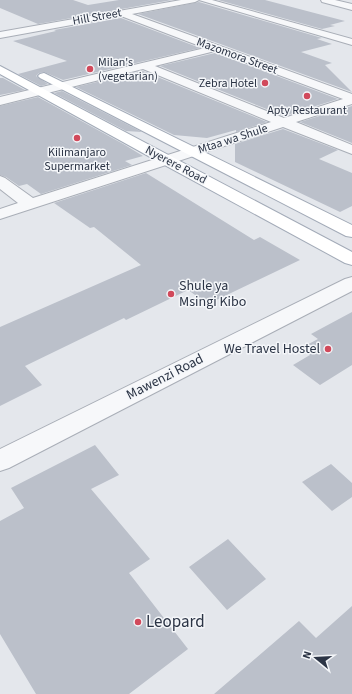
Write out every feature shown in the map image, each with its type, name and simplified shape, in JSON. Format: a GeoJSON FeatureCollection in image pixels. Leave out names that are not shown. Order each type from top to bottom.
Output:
{"type":"FeatureCollection","features":[{"type":"Feature","properties":{"kind":"main road","name":"Nyerere Road"},"geometry":{"type":"LineString","coordinates":[[0,69],[166,160],[352,259]]}},
{"type":"Feature","properties":{"kind":"main road","name":"Nyerere Road"},"geometry":{"type":"LineString","coordinates":[[34,71],[352,232]]}},
{"type":"Feature","properties":{"kind":"street","name":"Hill Street"},"geometry":{"type":"LineString","coordinates":[[0,34],[195,0]]}},
{"type":"Feature","properties":{"kind":"street"},"geometry":{"type":"LineString","coordinates":[[203,0],[352,42]]}},
{"type":"Feature","properties":{"kind":"street"},"geometry":{"type":"LineString","coordinates":[[325,0],[352,6]]}},
{"type":"Feature","properties":{"kind":"street","name":"Mazomora Street"},"geometry":{"type":"LineString","coordinates":[[121,13],[352,99]]}},
{"type":"Feature","properties":{"kind":"street"},"geometry":{"type":"LineString","coordinates":[[0,101],[216,48]]}},
{"type":"Feature","properties":{"kind":"street"},"geometry":{"type":"LineString","coordinates":[[145,66],[352,150]]}},
{"type":"Feature","properties":{"kind":"street","name":"Mtaa wa Shule"},"geometry":{"type":"LineString","coordinates":[[0,214],[352,99]]}},
{"type":"Feature","properties":{"kind":"street"},"geometry":{"type":"LineString","coordinates":[[0,181],[30,204]]}},
{"type":"Feature","properties":{"kind":"street","name":"Mawenzi Road"},"geometry":{"type":"LineString","coordinates":[[0,461],[352,283]]}},
{"type":"Feature","properties":{"kind":"building"},"geometry":{"type":"Polygon","coordinates":[[[0,0],[73,0],[88,5],[119,0],[172,0],[38,24],[0,8],[0,0]]]}},
{"type":"Feature","properties":{"kind":"building"},"geometry":{"type":"Polygon","coordinates":[[[218,0],[265,0],[345,21],[330,25],[335,26],[322,29],[218,0]]]}},
{"type":"Feature","properties":{"kind":"building"},"geometry":{"type":"Polygon","coordinates":[[[199,2],[322,38],[317,39],[332,44],[301,52],[332,63],[325,65],[352,92],[138,14],[199,2]]]}},
{"type":"Feature","properties":{"kind":"building"},"geometry":{"type":"Polygon","coordinates":[[[121,18],[200,48],[63,80],[44,72],[39,73],[36,76],[48,84],[41,86],[18,74],[67,61],[13,41],[56,31],[54,30],[121,18]]]}},
{"type":"Feature","properties":{"kind":"building"},"geometry":{"type":"Polygon","coordinates":[[[215,53],[338,99],[284,116],[160,66],[215,53]]]}},
{"type":"Feature","properties":{"kind":"building"},"geometry":{"type":"Polygon","coordinates":[[[143,71],[267,122],[236,132],[236,130],[207,138],[174,135],[76,87],[143,71]]]}},
{"type":"Feature","properties":{"kind":"building"},"geometry":{"type":"Polygon","coordinates":[[[0,78],[3,78],[25,90],[0,95],[0,78]]]}},
{"type":"Feature","properties":{"kind":"building"},"geometry":{"type":"Polygon","coordinates":[[[62,91],[142,132],[126,131],[54,93],[62,91]]]}},
{"type":"Feature","properties":{"kind":"building"},"geometry":{"type":"Polygon","coordinates":[[[38,97],[143,156],[125,161],[132,165],[41,194],[27,184],[19,186],[6,177],[0,175],[0,106],[38,97]]]}},
{"type":"Feature","properties":{"kind":"building"},"geometry":{"type":"Polygon","coordinates":[[[352,106],[352,143],[300,122],[352,106]]]}},
{"type":"Feature","properties":{"kind":"building"},"geometry":{"type":"Polygon","coordinates":[[[283,129],[338,150],[319,159],[352,173],[352,206],[340,212],[235,162],[235,144],[283,129]]]}},
{"type":"Feature","properties":{"kind":"building"},"geometry":{"type":"Polygon","coordinates":[[[146,173],[254,240],[260,237],[300,260],[208,304],[188,290],[126,320],[124,318],[25,366],[42,385],[0,406],[0,327],[141,265],[94,227],[90,228],[54,203],[146,173]]]}},
{"type":"Feature","properties":{"kind":"building"},"geometry":{"type":"Polygon","coordinates":[[[352,312],[352,365],[320,385],[293,365],[310,355],[301,348],[318,339],[311,334],[352,312]]]}},
{"type":"Feature","properties":{"kind":"building"},"geometry":{"type":"Polygon","coordinates":[[[95,445],[119,475],[91,489],[150,559],[129,573],[188,649],[129,694],[36,694],[0,634],[0,521],[24,508],[11,488],[95,445]]]}},
{"type":"Feature","properties":{"kind":"building"},"geometry":{"type":"Polygon","coordinates":[[[331,464],[352,483],[352,497],[332,511],[302,482],[331,464]]]}},
{"type":"Feature","properties":{"kind":"building"},"geometry":{"type":"Polygon","coordinates":[[[228,539],[266,579],[227,610],[189,567],[228,539]]]}},
{"type":"Feature","properties":{"kind":"building"},"geometry":{"type":"Polygon","coordinates":[[[352,606],[352,694],[214,694],[299,621],[316,638],[352,606]]]}},
{"type":"Feature","properties":{"kind":"place","name":"Milan's (vegetarian)"},"geometry":{"type":"Point","coordinates":[90,69]}},
{"type":"Feature","properties":{"kind":"place","name":"Zebra Hotel"},"geometry":{"type":"Point","coordinates":[265,83]}},
{"type":"Feature","properties":{"kind":"place","name":"Apty Restaurant"},"geometry":{"type":"Point","coordinates":[307,96]}},
{"type":"Feature","properties":{"kind":"place","name":"Kilimanjaro Supermarket"},"geometry":{"type":"Point","coordinates":[77,138]}},
{"type":"Feature","properties":{"kind":"place","name":"Shule ya Msingi Kibo"},"geometry":{"type":"Point","coordinates":[171,294]}},
{"type":"Feature","properties":{"kind":"place","name":"We Travel Hostel"},"geometry":{"type":"Point","coordinates":[328,349]}},
{"type":"Feature","properties":{"kind":"place","name":"Leopard"},"geometry":{"type":"Point","coordinates":[138,622]}}]}
